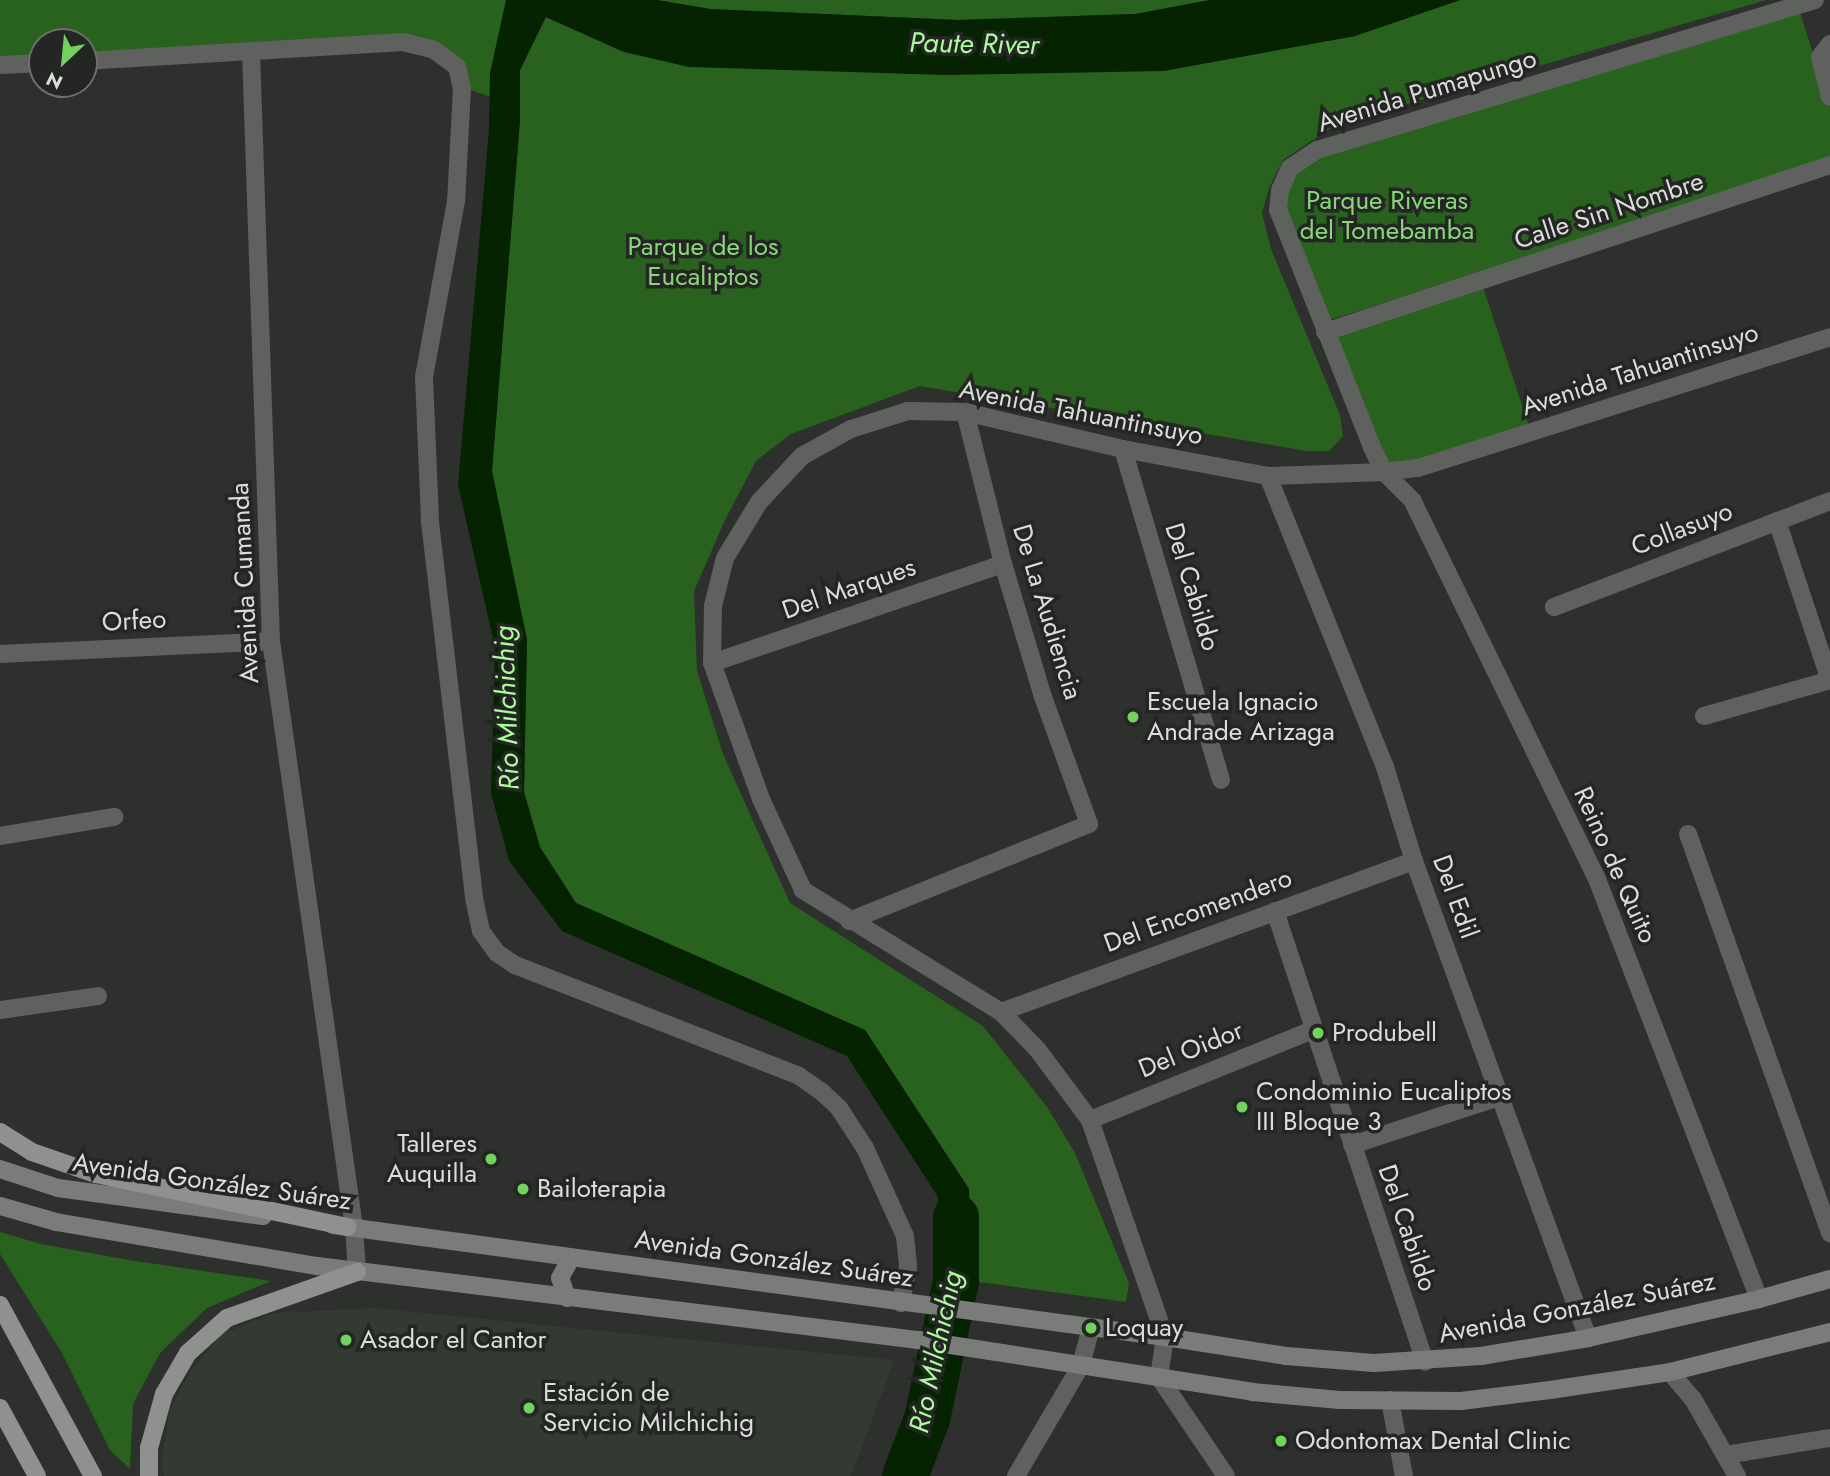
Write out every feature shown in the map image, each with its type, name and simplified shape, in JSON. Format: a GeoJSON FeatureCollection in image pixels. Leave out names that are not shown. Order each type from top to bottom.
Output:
{"type":"FeatureCollection","features":[{"type":"Feature","properties":{"kind":"main road"},"geometry":{"type":"LineString","coordinates":[[0,1132],[32,1152],[96,1174],[350,1227]]}},
{"type":"Feature","properties":{"kind":"main road","name":"Avenida González Suárez"},"geometry":{"type":"LineString","coordinates":[[0,1169],[58,1188],[138,1201],[1166,1337],[1286,1356],[1374,1363],[1425,1362],[1481,1356],[1588,1338],[1759,1299],[1830,1279]]}},
{"type":"Feature","properties":{"kind":"main road"},"geometry":{"type":"LineString","coordinates":[[0,1206],[56,1223],[357,1272],[918,1340],[1252,1392],[1339,1400],[1461,1401],[1670,1372],[1830,1332]]}},
{"type":"Feature","properties":{"kind":"main road"},"geometry":{"type":"LineString","coordinates":[[567,1298],[560,1278],[570,1258]]}},
{"type":"Feature","properties":{"kind":"main road"},"geometry":{"type":"LineString","coordinates":[[149,1476],[149,1448],[164,1394],[188,1353],[227,1318],[357,1272]]}},
{"type":"Feature","properties":{"kind":"main road"},"geometry":{"type":"LineString","coordinates":[[0,1305],[93,1476]]}},
{"type":"Feature","properties":{"kind":"main road"},"geometry":{"type":"LineString","coordinates":[[0,1408],[37,1476]]}},
{"type":"Feature","properties":{"kind":"street","name":"Avenida Pumapungo"},"geometry":{"type":"LineString","coordinates":[[1384,472],[1325,332],[1278,210],[1280,190],[1290,168],[1317,150],[1341,142],[1815,0]]}},
{"type":"Feature","properties":{"kind":"street"},"geometry":{"type":"LineString","coordinates":[[98,60],[403,42],[434,50],[457,66],[462,88],[456,201],[424,377],[430,522],[474,898],[481,931],[497,953],[515,965],[799,1076],[823,1093],[839,1108],[865,1148],[905,1236],[909,1304]]}},
{"type":"Feature","properties":{"kind":"street"},"geometry":{"type":"LineString","coordinates":[[1830,44],[1821,57],[1830,97]]}},
{"type":"Feature","properties":{"kind":"street","name":"Avenida Cumanda"},"geometry":{"type":"LineString","coordinates":[[251,52],[271,641],[357,1272]]}},
{"type":"Feature","properties":{"kind":"street"},"geometry":{"type":"LineString","coordinates":[[0,65],[28,64]]}},
{"type":"Feature","properties":{"kind":"street","name":"Calle Sin Nombre"},"geometry":{"type":"LineString","coordinates":[[1325,332],[1830,165]]}},
{"type":"Feature","properties":{"kind":"street","name":"Avenida Tahuantinsuyo"},"geometry":{"type":"LineString","coordinates":[[1159,1377],[1166,1337],[1090,1119],[1037,1049],[1001,1012],[803,890],[761,799],[712,663],[713,606],[725,558],[759,502],[802,456],[851,429],[908,411],[965,412],[1123,449],[1268,476],[1384,472],[1418,468],[1830,337]]}},
{"type":"Feature","properties":{"kind":"street","name":"De La Audiencia"},"geometry":{"type":"LineString","coordinates":[[849,920],[1089,824],[1043,697],[1003,564],[965,412]]}},
{"type":"Feature","properties":{"kind":"street","name":"Del Cabildo"},"geometry":{"type":"LineString","coordinates":[[1123,449],[1221,780]]}},
{"type":"Feature","properties":{"kind":"street","name":"Reino de Quito"},"geometry":{"type":"LineString","coordinates":[[1384,472],[1413,501],[1596,877],[1759,1299]]}},
{"type":"Feature","properties":{"kind":"street","name":"Del Edil"},"geometry":{"type":"LineString","coordinates":[[1268,476],[1384,768],[1414,861],[1588,1338]]}},
{"type":"Feature","properties":{"kind":"street","name":"Collasuyo"},"geometry":{"type":"LineString","coordinates":[[1554,607],[1830,501]]}},
{"type":"Feature","properties":{"kind":"street"},"geometry":{"type":"LineString","coordinates":[[1704,716],[1830,680],[1777,521]]}},
{"type":"Feature","properties":{"kind":"street","name":"Del Marques"},"geometry":{"type":"LineString","coordinates":[[712,663],[1003,564]]}},
{"type":"Feature","properties":{"kind":"street","name":"Orfeo"},"geometry":{"type":"LineString","coordinates":[[0,654],[271,641]]}},
{"type":"Feature","properties":{"kind":"street"},"geometry":{"type":"LineString","coordinates":[[0,836],[114,817]]}},
{"type":"Feature","properties":{"kind":"street"},"geometry":{"type":"LineString","coordinates":[[1688,834],[1830,1233]]}},
{"type":"Feature","properties":{"kind":"street","name":"Del Encomendero"},"geometry":{"type":"LineString","coordinates":[[1001,1012],[1414,861]]}},
{"type":"Feature","properties":{"kind":"street","name":"Del Cabildo"},"geometry":{"type":"LineString","coordinates":[[1275,911],[1312,1030],[1425,1362]]}},
{"type":"Feature","properties":{"kind":"street"},"geometry":{"type":"LineString","coordinates":[[0,1010],[98,996]]}},
{"type":"Feature","properties":{"kind":"street","name":"Del Oidor"},"geometry":{"type":"LineString","coordinates":[[1090,1119],[1312,1030]]}},
{"type":"Feature","properties":{"kind":"street"},"geometry":{"type":"LineString","coordinates":[[1352,1145],[1499,1097]]}},
{"type":"Feature","properties":{"kind":"street"},"geometry":{"type":"LineString","coordinates":[[1016,1476],[1081,1365],[1091,1328]]}},
{"type":"Feature","properties":{"kind":"street"},"geometry":{"type":"LineString","coordinates":[[1670,1372],[1693,1399],[1737,1476]]}},
{"type":"Feature","properties":{"kind":"street"},"geometry":{"type":"LineString","coordinates":[[1159,1377],[1226,1476]]}},
{"type":"Feature","properties":{"kind":"street"},"geometry":{"type":"LineString","coordinates":[[1390,1400],[1404,1476]]}},
{"type":"Feature","properties":{"kind":"street"},"geometry":{"type":"LineString","coordinates":[[1726,1455],[1830,1438]]}},
{"type":"Feature","properties":{"kind":"shaded area"},"geometry":{"type":"Polygon","coordinates":[[[374,1308],[894,1360],[851,1476],[164,1476],[161,1464],[170,1410],[191,1370],[222,1334],[274,1313],[374,1308]]]}},
{"type":"Feature","properties":{"kind":"green space"},"geometry":{"type":"Polygon","coordinates":[[[0,0],[523,0],[500,100],[462,87],[435,49],[98,61],[98,28],[28,28],[28,64],[0,65],[0,0]]]}},
{"type":"Feature","properties":{"kind":"green space"},"geometry":{"type":"Polygon","coordinates":[[[657,0],[1210,0],[1135,14],[958,20],[710,9],[657,0]]]}},
{"type":"Feature","properties":{"kind":"green space","name":"Parque de los Eucaliptos"},"geometry":{"type":"Polygon","coordinates":[[[1460,0],[1766,0],[1335,125],[1283,160],[1269,188],[1262,213],[1271,249],[1340,415],[1343,436],[1329,451],[1307,451],[920,386],[791,434],[756,461],[725,520],[694,591],[697,671],[723,754],[790,903],[983,1026],[1047,1107],[1075,1153],[1129,1283],[1126,1302],[972,1281],[969,1189],[865,1030],[576,903],[540,848],[524,792],[527,640],[492,471],[520,120],[520,70],[545,17],[624,52],[1163,71],[1355,36],[1460,0]]]}},
{"type":"Feature","properties":{"kind":"green space","name":"Parque Riveras del Tomebamba"},"geometry":{"type":"Polygon","coordinates":[[[1799,9],[1830,108],[1830,165],[1329,320],[1279,205],[1288,173],[1317,150],[1799,9]]]}},
{"type":"Feature","properties":{"kind":"green space","name":"Parque Riveras del Tomebamba"},"geometry":{"type":"Polygon","coordinates":[[[1483,287],[1529,426],[1413,468],[1385,467],[1329,334],[1483,287]]]}},
{"type":"Feature","properties":{"kind":"green space"},"geometry":{"type":"Polygon","coordinates":[[[0,1232],[41,1244],[129,1260],[271,1281],[207,1308],[160,1353],[133,1404],[130,1469],[110,1450],[62,1353],[0,1254],[0,1232]]]}},
{"type":"Feature","properties":{"kind":"water","name":"Paute River"},"geometry":{"type":"Polygon","coordinates":[[[506,0],[657,0],[710,9],[958,20],[1135,14],[1210,0],[1460,0],[1355,36],[1163,71],[946,75],[689,67],[624,52],[546,17],[520,70],[520,120],[492,471],[527,640],[524,792],[540,847],[576,903],[865,1030],[969,1189],[972,1281],[938,1279],[938,1197],[847,1056],[562,931],[509,861],[491,793],[495,647],[458,485],[489,130],[490,73],[506,0]]]}},
{"type":"Feature","properties":{"kind":"waterway","name":"Río Milchichig"},"geometry":{"type":"LineString","coordinates":[[905,1476],[927,1419],[956,1281],[956,1217]]}},
{"type":"Feature","properties":{"kind":"place","name":"Escuela Ignacio Andrade Arizaga"},"geometry":{"type":"Point","coordinates":[1133,717]}},
{"type":"Feature","properties":{"kind":"place","name":"Produbell"},"geometry":{"type":"Point","coordinates":[1318,1033]}},
{"type":"Feature","properties":{"kind":"place","name":"Condominio Eucaliptos III Bloque 3"},"geometry":{"type":"Point","coordinates":[1242,1107]}},
{"type":"Feature","properties":{"kind":"place","name":"Talleres Auquilla"},"geometry":{"type":"Point","coordinates":[491,1159]}},
{"type":"Feature","properties":{"kind":"place","name":"Bailoterapia"},"geometry":{"type":"Point","coordinates":[523,1189]}},
{"type":"Feature","properties":{"kind":"place","name":"Loquay"},"geometry":{"type":"Point","coordinates":[1091,1328]}},
{"type":"Feature","properties":{"kind":"place","name":"Asador el Cantor"},"geometry":{"type":"Point","coordinates":[346,1340]}},
{"type":"Feature","properties":{"kind":"place","name":"Estación de Servicio Milchichig"},"geometry":{"type":"Point","coordinates":[529,1408]}},
{"type":"Feature","properties":{"kind":"place","name":"Odontomax Dental Clinic"},"geometry":{"type":"Point","coordinates":[1281,1441]}}]}
